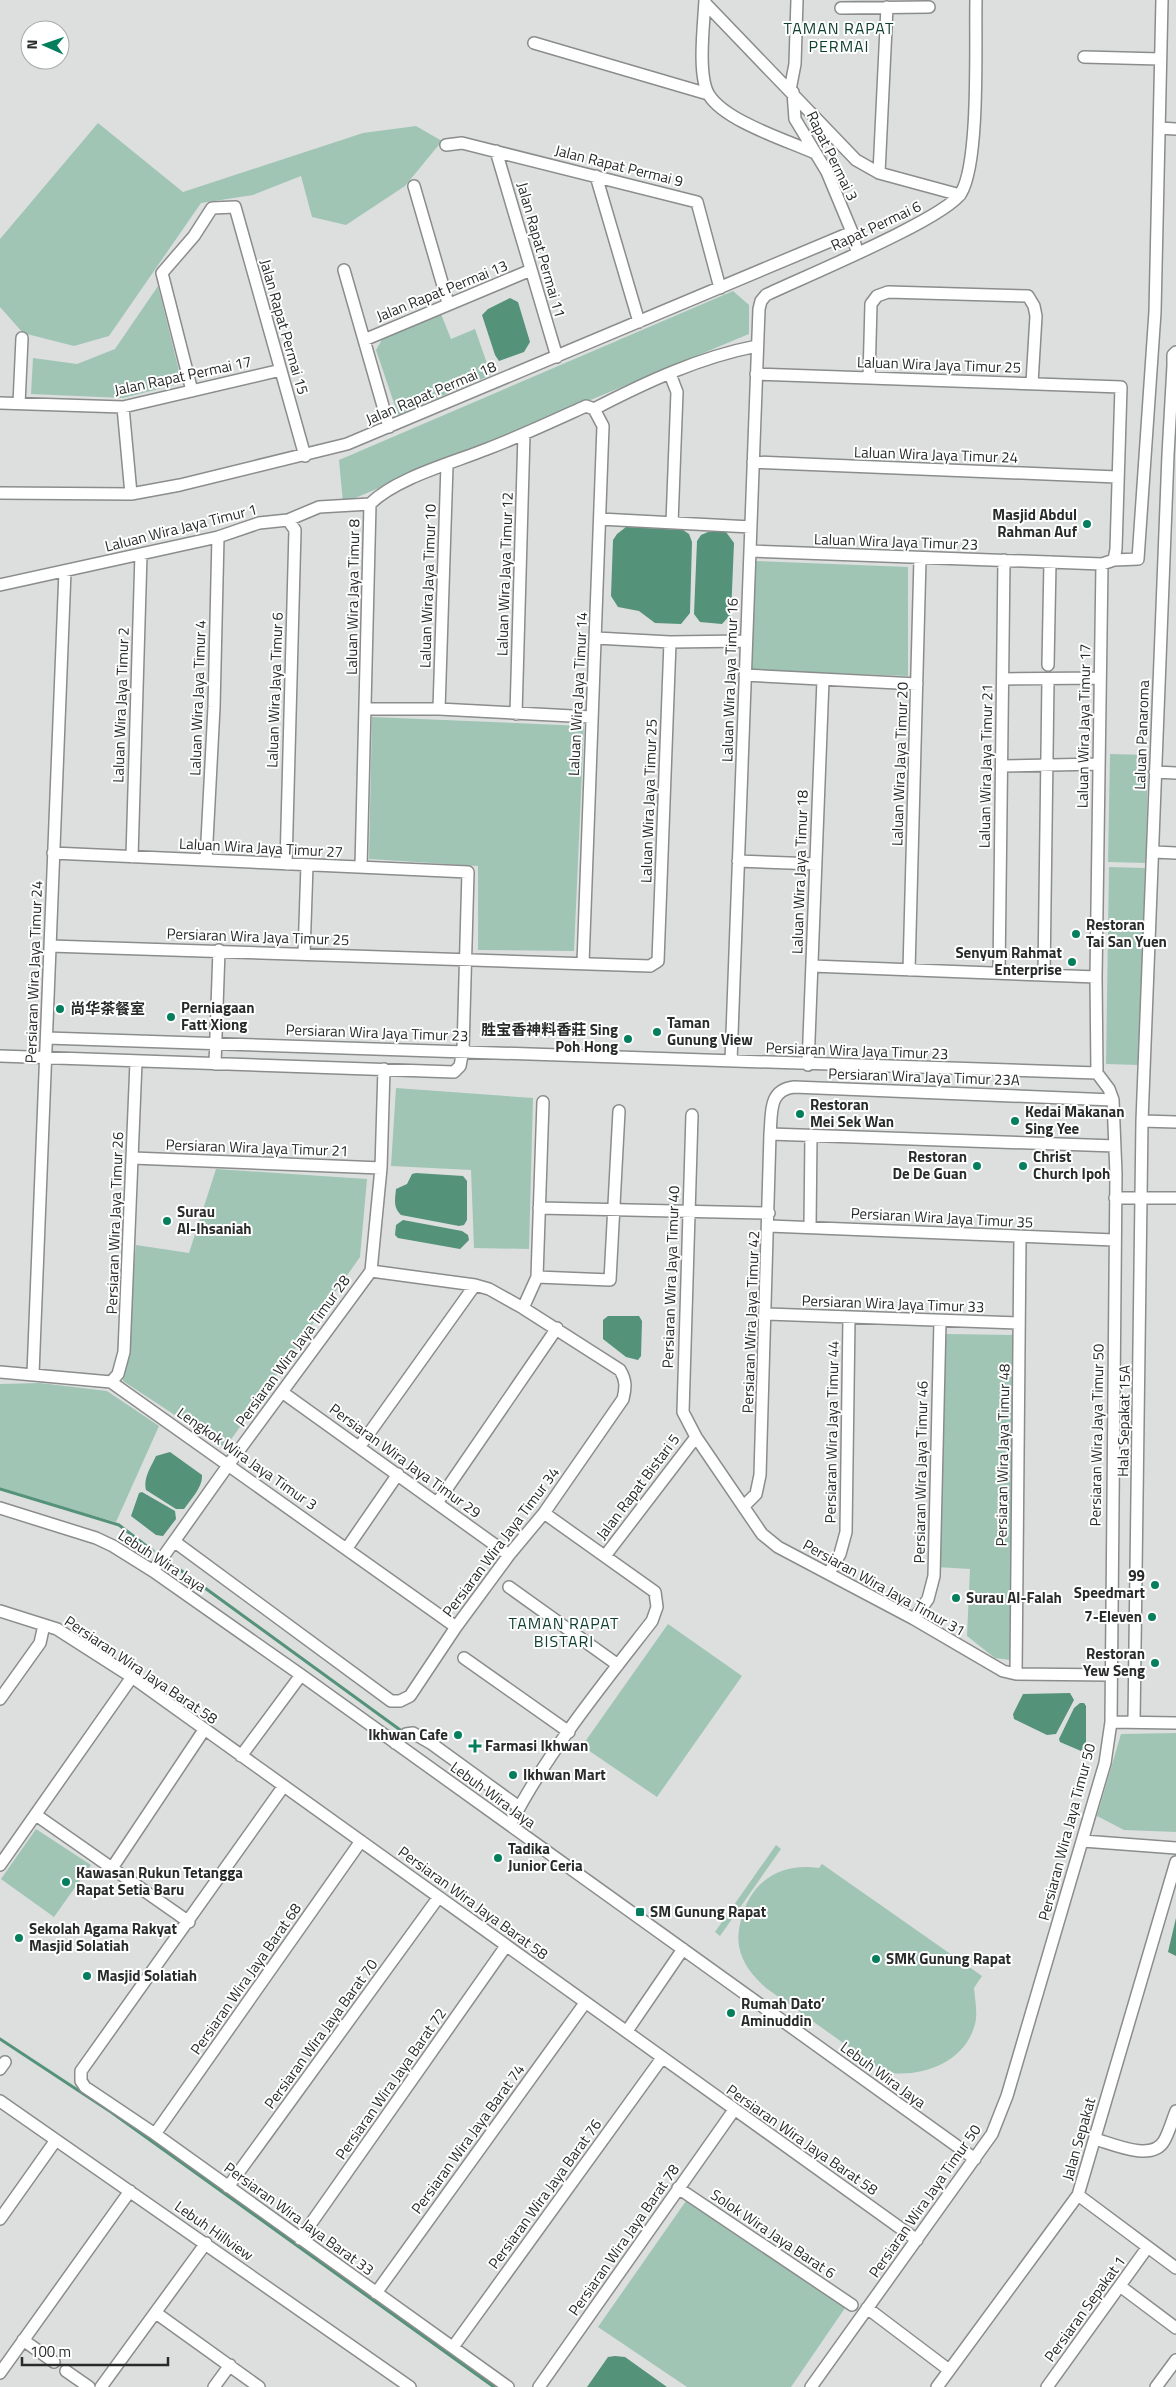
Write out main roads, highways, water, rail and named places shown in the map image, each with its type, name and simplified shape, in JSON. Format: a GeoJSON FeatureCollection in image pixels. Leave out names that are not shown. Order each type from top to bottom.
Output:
{"type":"FeatureCollection","features":[{"type":"Feature","properties":{"kind":"waterway"},"geometry":{"type":"LineString","coordinates":[[0,1489],[119,1525],[153,1551]]}},
{"type":"Feature","properties":{"kind":"waterway"},"geometry":{"type":"LineString","coordinates":[[172,1564],[403,1732]]}},
{"type":"Feature","properties":{"kind":"waterway"},"geometry":{"type":"LineString","coordinates":[[0,2039],[111,2112],[494,2387]]}},
{"type":"Feature","properties":{"kind":"place","name":"Masjid Abdul Rahman Auf"},"geometry":{"type":"Point","coordinates":[1087,524]}},
{"type":"Feature","properties":{"kind":"place","name":"Restoran Tai San Yuen"},"geometry":{"type":"Point","coordinates":[1076,934]}},
{"type":"Feature","properties":{"kind":"place","name":"Senyum Rahmat Enterprise"},"geometry":{"type":"Point","coordinates":[1072,962]}},
{"type":"Feature","properties":{"kind":"place","name":"尚华茶餐室"},"geometry":{"type":"Point","coordinates":[60,1009]}},
{"type":"Feature","properties":{"kind":"place","name":"Perniagaan Fatt Xiong"},"geometry":{"type":"Point","coordinates":[171,1017]}},
{"type":"Feature","properties":{"kind":"place","name":"Taman Gunung View"},"geometry":{"type":"Point","coordinates":[657,1032]}},
{"type":"Feature","properties":{"kind":"place","name":"胜宝香神料香莊 Sing Poh Hong"},"geometry":{"type":"Point","coordinates":[628,1039]}},
{"type":"Feature","properties":{"kind":"place","name":"Restoran Mei Sek Wan"},"geometry":{"type":"Point","coordinates":[800,1114]}},
{"type":"Feature","properties":{"kind":"place","name":"Kedai Makanan Sing Yee"},"geometry":{"type":"Point","coordinates":[1015,1121]}},
{"type":"Feature","properties":{"kind":"place","name":"Restoran De De Guan"},"geometry":{"type":"Point","coordinates":[977,1166]}},
{"type":"Feature","properties":{"kind":"place","name":"Christ Church Ipoh"},"geometry":{"type":"Point","coordinates":[1023,1166]}},
{"type":"Feature","properties":{"kind":"place","name":"Surau Al-Ihsaniah"},"geometry":{"type":"Point","coordinates":[167,1221]}},
{"type":"Feature","properties":{"kind":"place","name":"99 Speedmart"},"geometry":{"type":"Point","coordinates":[1155,1585]}},
{"type":"Feature","properties":{"kind":"place","name":"Surau Al-Falah"},"geometry":{"type":"Point","coordinates":[956,1598]}},
{"type":"Feature","properties":{"kind":"place","name":"7-Eleven"},"geometry":{"type":"Point","coordinates":[1152,1617]}},
{"type":"Feature","properties":{"kind":"place","name":"Restoran Yew Seng"},"geometry":{"type":"Point","coordinates":[1155,1663]}},
{"type":"Feature","properties":{"kind":"place","name":"Ikhwan Cafe"},"geometry":{"type":"Point","coordinates":[458,1735]}},
{"type":"Feature","properties":{"kind":"place","name":"Farmasi Ikhwan"},"geometry":{"type":"Point","coordinates":[475,1746]}},
{"type":"Feature","properties":{"kind":"place","name":"Ikhwan Mart"},"geometry":{"type":"Point","coordinates":[513,1775]}},
{"type":"Feature","properties":{"kind":"place","name":"Tadika Junior Ceria"},"geometry":{"type":"Point","coordinates":[498,1858]}},
{"type":"Feature","properties":{"kind":"place","name":"Kawasan Rukun Tetangga Rapat Setia Baru"},"geometry":{"type":"Point","coordinates":[66,1882]}},
{"type":"Feature","properties":{"kind":"place","name":"SM Gunung Rapat"},"geometry":{"type":"Point","coordinates":[640,1912]}},
{"type":"Feature","properties":{"kind":"place","name":"Sekolah Agama Rakyat Masjid Solatiah"},"geometry":{"type":"Point","coordinates":[19,1938]}},
{"type":"Feature","properties":{"kind":"place","name":"SMK Gunung Rapat"},"geometry":{"type":"Point","coordinates":[876,1959]}},
{"type":"Feature","properties":{"kind":"place","name":"Masjid Solatiah"},"geometry":{"type":"Point","coordinates":[87,1976]}},
{"type":"Feature","properties":{"kind":"place","name":"Rumah Dato’ Aminuddin"},"geometry":{"type":"Point","coordinates":[731,2013]}},
{"type":"Feature","properties":{"kind":"district","name":"TAMAN RAPAT PERMAI"},"geometry":{"type":"Point","coordinates":[839,37]}},
{"type":"Feature","properties":{"kind":"district","name":"TAMAN RAPAT BISTARI"},"geometry":{"type":"Point","coordinates":[564,1632]}}]}
